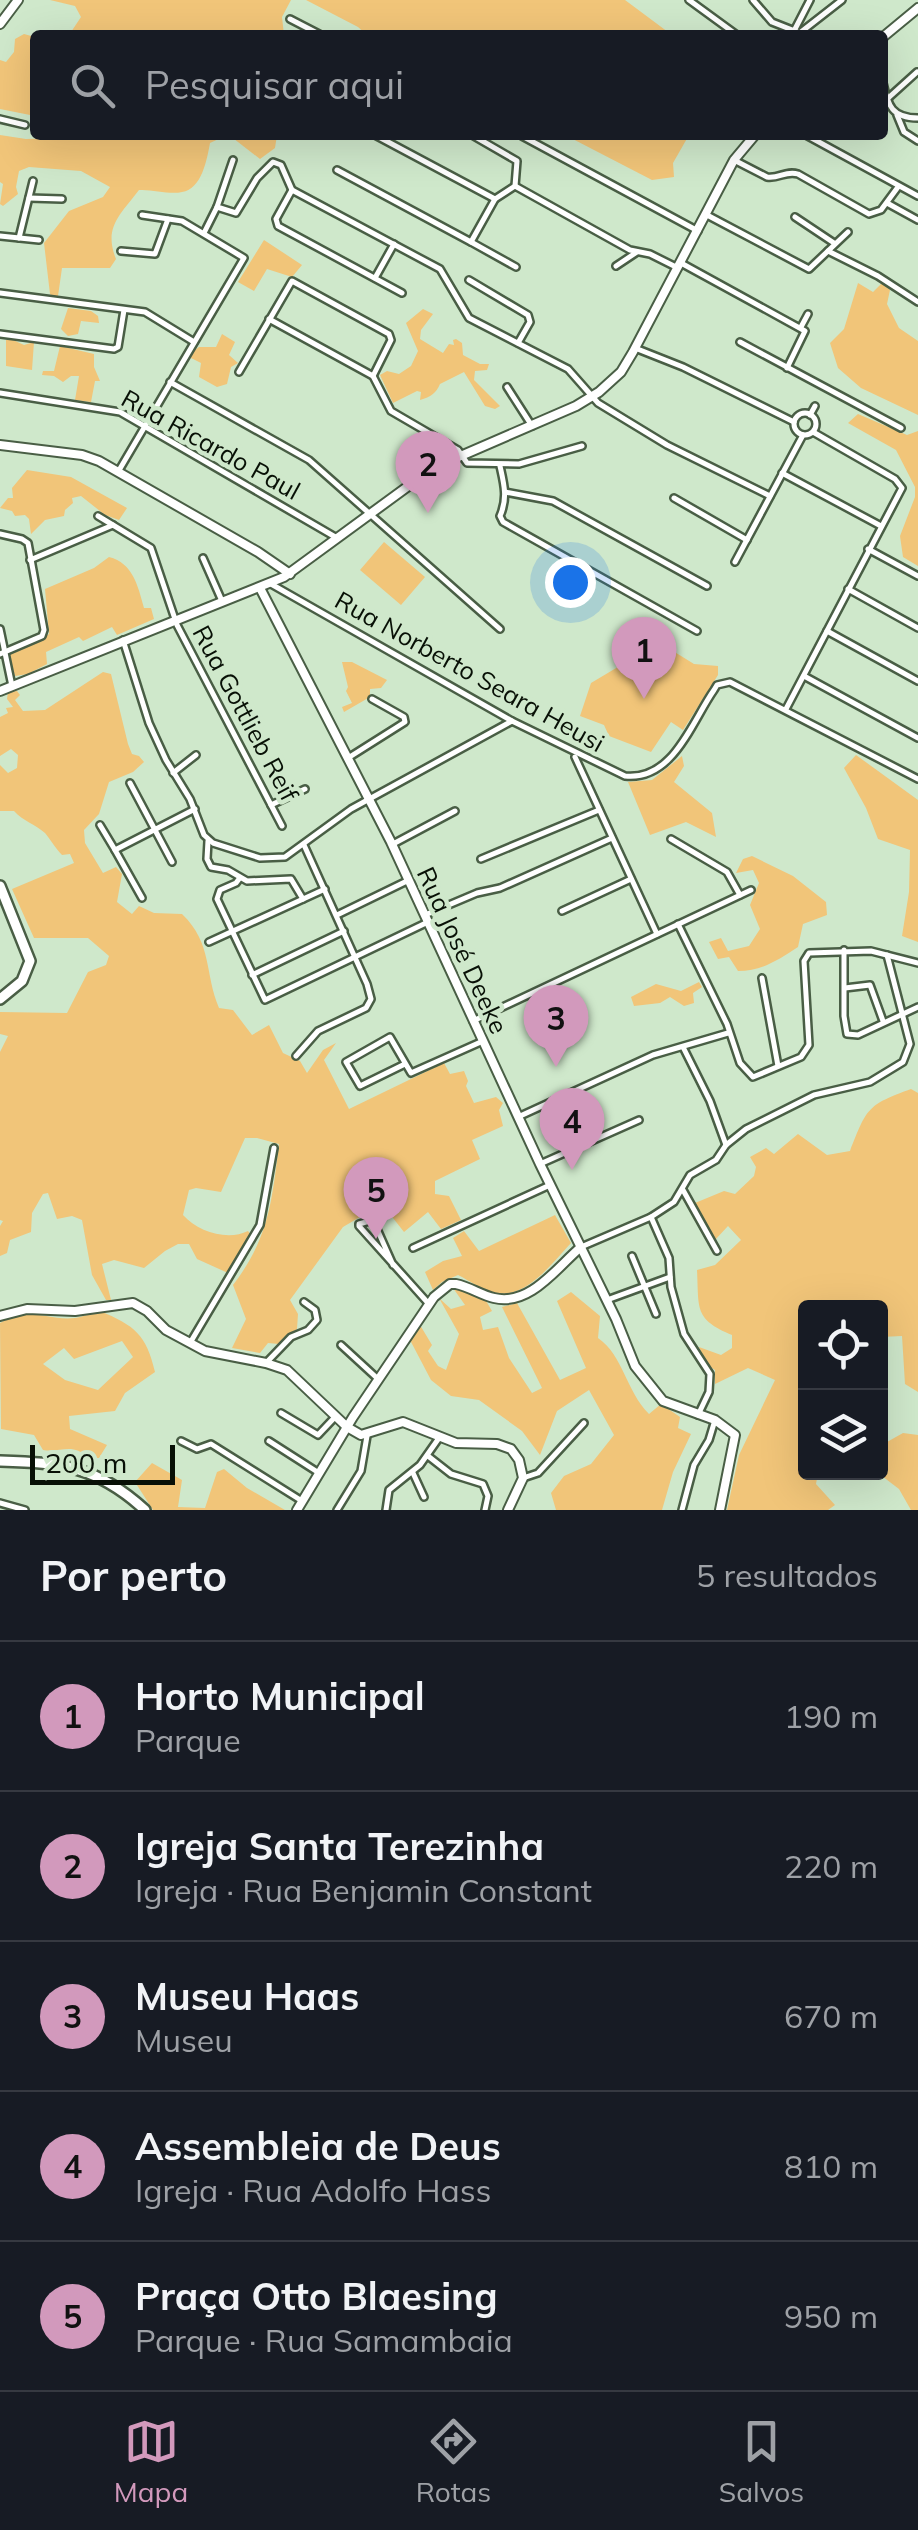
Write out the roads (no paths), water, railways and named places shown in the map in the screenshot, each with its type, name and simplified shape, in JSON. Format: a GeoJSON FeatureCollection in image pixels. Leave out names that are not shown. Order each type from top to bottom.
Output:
{"type":"FeatureCollection","features":[{"type":"Feature","properties":{"kind":"main road"},"geometry":{"type":"LineString","coordinates":[[0,886],[30,960],[18,987],[0,998]]}},
{"type":"Feature","properties":{"kind":"main road"},"geometry":{"type":"LineString","coordinates":[[0,1461],[46,1462],[86,1471],[114,1484],[145,1510]]}},
{"type":"Feature","properties":{"kind":"street"},"geometry":{"type":"LineString","coordinates":[[0,24],[18,0]]}},
{"type":"Feature","properties":{"kind":"street"},"geometry":{"type":"LineString","coordinates":[[689,0],[730,30]]}},
{"type":"Feature","properties":{"kind":"street"},"geometry":{"type":"LineString","coordinates":[[801,30],[810,0]]}},
{"type":"Feature","properties":{"kind":"street"},"geometry":{"type":"LineString","coordinates":[[804,30],[842,0]]}},
{"type":"Feature","properties":{"kind":"street"},"geometry":{"type":"LineString","coordinates":[[754,1],[772,22],[792,30]]}},
{"type":"Feature","properties":{"kind":"street"},"geometry":{"type":"LineString","coordinates":[[888,32],[918,8]]}},
{"type":"Feature","properties":{"kind":"street"},"geometry":{"type":"LineString","coordinates":[[290,19],[312,30]]}},
{"type":"Feature","properties":{"kind":"street"},"geometry":{"type":"LineString","coordinates":[[888,101],[917,72]]}},
{"type":"Feature","properties":{"kind":"street"},"geometry":{"type":"LineString","coordinates":[[888,107],[904,132],[918,142]]}},
{"type":"Feature","properties":{"kind":"street"},"geometry":{"type":"LineString","coordinates":[[897,116],[918,118]]}},
{"type":"Feature","properties":{"kind":"street"},"geometry":{"type":"LineString","coordinates":[[0,119],[24,125]]}},
{"type":"Feature","properties":{"kind":"street"},"geometry":{"type":"LineString","coordinates":[[385,140],[495,198]]}},
{"type":"Feature","properties":{"kind":"street"},"geometry":{"type":"LineString","coordinates":[[481,140],[518,161],[515,186]]}},
{"type":"Feature","properties":{"kind":"street"},"geometry":{"type":"LineString","coordinates":[[529,140],[698,231]]}},
{"type":"Feature","properties":{"kind":"street"},"geometry":{"type":"LineString","coordinates":[[0,691],[287,576],[419,476],[593,396],[621,372],[734,160],[750,140]]}},
{"type":"Feature","properties":{"kind":"street"},"geometry":{"type":"LineString","coordinates":[[815,140],[918,196]]}},
{"type":"Feature","properties":{"kind":"street"},"geometry":{"type":"LineString","coordinates":[[204,233],[218,207],[233,160]]}},
{"type":"Feature","properties":{"kind":"street"},"geometry":{"type":"LineString","coordinates":[[734,160],[767,177],[798,174],[869,214],[886,204],[898,186]]}},
{"type":"Feature","properties":{"kind":"street"},"geometry":{"type":"LineString","coordinates":[[218,207],[236,213],[257,178],[273,162],[284,168],[292,190],[440,268],[469,318],[568,369],[593,396],[667,445],[770,496]]}},
{"type":"Feature","properties":{"kind":"street"},"geometry":{"type":"LineString","coordinates":[[337,170],[516,267]]}},
{"type":"Feature","properties":{"kind":"street"},"geometry":{"type":"LineString","coordinates":[[19,238],[33,180]]}},
{"type":"Feature","properties":{"kind":"street"},"geometry":{"type":"LineString","coordinates":[[471,242],[495,198],[515,186]]}},
{"type":"Feature","properties":{"kind":"street"},"geometry":{"type":"LineString","coordinates":[[515,186],[638,252],[680,266],[801,326],[805,334],[787,368]]}},
{"type":"Feature","properties":{"kind":"street"},"geometry":{"type":"LineString","coordinates":[[292,190],[276,219],[278,226],[402,293]]}},
{"type":"Feature","properties":{"kind":"street"},"geometry":{"type":"LineString","coordinates":[[29,198],[62,199]]}},
{"type":"Feature","properties":{"kind":"street"},"geometry":{"type":"LineString","coordinates":[[886,204],[918,220]]}},
{"type":"Feature","properties":{"kind":"street"},"geometry":{"type":"LineString","coordinates":[[118,472],[244,258],[182,221],[142,215]]}},
{"type":"Feature","properties":{"kind":"street"},"geometry":{"type":"LineString","coordinates":[[707,215],[809,269],[848,232]]}},
{"type":"Feature","properties":{"kind":"street"},"geometry":{"type":"LineString","coordinates":[[794,217],[835,244]]}},
{"type":"Feature","properties":{"kind":"street"},"geometry":{"type":"LineString","coordinates":[[121,251],[156,254],[168,218]]}},
{"type":"Feature","properties":{"kind":"street"},"geometry":{"type":"LineString","coordinates":[[0,236],[39,240]]}},
{"type":"Feature","properties":{"kind":"street"},"geometry":{"type":"LineString","coordinates":[[375,278],[394,244]]}},
{"type":"Feature","properties":{"kind":"street"},"geometry":{"type":"LineString","coordinates":[[828,251],[918,302]]}},
{"type":"Feature","properties":{"kind":"street"},"geometry":{"type":"LineString","coordinates":[[616,266],[638,252]]}},
{"type":"Feature","properties":{"kind":"street"},"geometry":{"type":"LineString","coordinates":[[239,372],[292,280],[389,334],[391,340],[373,376]]}},
{"type":"Feature","properties":{"kind":"street"},"geometry":{"type":"LineString","coordinates":[[469,280],[530,318],[518,343]]}},
{"type":"Feature","properties":{"kind":"street"},"geometry":{"type":"LineString","coordinates":[[0,293],[145,312],[194,342]]}},
{"type":"Feature","properties":{"kind":"street"},"geometry":{"type":"LineString","coordinates":[[0,334],[114,349],[118,346],[124,309]]}},
{"type":"Feature","properties":{"kind":"street"},"geometry":{"type":"LineString","coordinates":[[801,326],[808,314]]}},
{"type":"Feature","properties":{"kind":"street"},"geometry":{"type":"LineString","coordinates":[[269,319],[373,376],[390,410],[471,464],[500,466],[582,446]]}},
{"type":"Feature","properties":{"kind":"street"},"geometry":{"type":"LineString","coordinates":[[740,342],[901,428]]}},
{"type":"Feature","properties":{"kind":"street"},"geometry":{"type":"LineString","coordinates":[[635,348],[683,367],[794,422]]}},
{"type":"Feature","properties":{"kind":"street"},"geometry":{"type":"LineString","coordinates":[[170,382],[297,451],[500,629]]}},
{"type":"Feature","properties":{"kind":"street"},"geometry":{"type":"LineString","coordinates":[[507,386],[532,426]]}},
{"type":"Feature","properties":{"kind":"street","name":"Rua Ricardo Paul"},"geometry":{"type":"LineString","coordinates":[[0,393],[110,408],[337,538]]}},
{"type":"Feature","properties":{"kind":"street"},"geometry":{"type":"LineString","coordinates":[[810,415],[815,406]]}},
{"type":"Feature","properties":{"kind":"street"},"geometry":{"type":"LineString","coordinates":[[802,435],[794,422],[798,416],[810,415]]}},
{"type":"Feature","properties":{"kind":"street"},"geometry":{"type":"LineString","coordinates":[[810,415],[815,421],[813,432]]}},
{"type":"Feature","properties":{"kind":"street"},"geometry":{"type":"LineString","coordinates":[[736,562],[802,435],[813,432],[900,483],[900,493],[786,710]]}},
{"type":"Feature","properties":{"kind":"street"},"geometry":{"type":"LineString","coordinates":[[0,445],[82,455],[118,472],[287,576]]}},
{"type":"Feature","properties":{"kind":"street"},"geometry":{"type":"LineString","coordinates":[[500,466],[505,492],[500,516],[503,522],[698,631]]}},
{"type":"Feature","properties":{"kind":"street"},"geometry":{"type":"LineString","coordinates":[[782,473],[882,526]]}},
{"type":"Feature","properties":{"kind":"street"},"geometry":{"type":"LineString","coordinates":[[505,492],[553,502],[707,586]]}},
{"type":"Feature","properties":{"kind":"street"},"geometry":{"type":"LineString","coordinates":[[674,498],[748,540]]}},
{"type":"Feature","properties":{"kind":"street","name":"Rua Gottlieb Reif"},"geometry":{"type":"LineString","coordinates":[[98,516],[151,548],[176,619],[282,826]]}},
{"type":"Feature","properties":{"kind":"street"},"geometry":{"type":"LineString","coordinates":[[30,560],[113,525]]}},
{"type":"Feature","properties":{"kind":"street"},"geometry":{"type":"LineString","coordinates":[[0,534],[26,540],[44,634],[2,653]]}},
{"type":"Feature","properties":{"kind":"street"},"geometry":{"type":"LineString","coordinates":[[868,549],[918,576]]}},
{"type":"Feature","properties":{"kind":"street"},"geometry":{"type":"LineString","coordinates":[[203,558],[223,602]]}},
{"type":"Feature","properties":{"kind":"street"},"geometry":{"type":"LineString","coordinates":[[287,576],[288,589],[295,597]]}},
{"type":"Feature","properties":{"kind":"street","name":"Rua Norberto Seara Heusi"},"geometry":{"type":"LineString","coordinates":[[270,584],[512,722],[625,776],[651,774],[667,762],[710,695],[725,682],[736,684],[918,779]]}},
{"type":"Feature","properties":{"kind":"street","name":"Rua José Deeke"},"geometry":{"type":"LineString","coordinates":[[260,588],[392,844],[635,1366],[648,1386],[672,1407],[715,1420]]}},
{"type":"Feature","properties":{"kind":"street"},"geometry":{"type":"LineString","coordinates":[[848,590],[918,628]]}},
{"type":"Feature","properties":{"kind":"street"},"geometry":{"type":"LineString","coordinates":[[0,629],[12,686]]}},
{"type":"Feature","properties":{"kind":"street"},"geometry":{"type":"LineString","coordinates":[[827,631],[918,681]]}},
{"type":"Feature","properties":{"kind":"street"},"geometry":{"type":"LineString","coordinates":[[123,640],[149,723],[208,841],[208,864],[228,870],[239,879],[258,883],[291,879],[303,899]]}},
{"type":"Feature","properties":{"kind":"street"},"geometry":{"type":"LineString","coordinates":[[804,676],[918,738]]}},
{"type":"Feature","properties":{"kind":"street"},"geometry":{"type":"LineString","coordinates":[[348,758],[406,722],[404,717],[372,699]]}},
{"type":"Feature","properties":{"kind":"street"},"geometry":{"type":"LineString","coordinates":[[208,841],[270,860],[285,857],[340,815],[512,722]]}},
{"type":"Feature","properties":{"kind":"street"},"geometry":{"type":"LineString","coordinates":[[574,754],[657,934]]}},
{"type":"Feature","properties":{"kind":"street"},"geometry":{"type":"LineString","coordinates":[[174,773],[196,755]]}},
{"type":"Feature","properties":{"kind":"street"},"geometry":{"type":"LineString","coordinates":[[130,782],[172,862]]}},
{"type":"Feature","properties":{"kind":"street"},"geometry":{"type":"LineString","coordinates":[[271,805],[305,789]]}},
{"type":"Feature","properties":{"kind":"street"},"geometry":{"type":"LineString","coordinates":[[114,850],[194,809]]}},
{"type":"Feature","properties":{"kind":"street"},"geometry":{"type":"LineString","coordinates":[[392,844],[455,810]]}},
{"type":"Feature","properties":{"kind":"street"},"geometry":{"type":"LineString","coordinates":[[481,859],[599,810]]}},
{"type":"Feature","properties":{"kind":"street"},"geometry":{"type":"LineString","coordinates":[[100,825],[142,898]]}},
{"type":"Feature","properties":{"kind":"street"},"geometry":{"type":"LineString","coordinates":[[239,879],[217,894],[264,1000],[477,893],[500,888],[612,838]]}},
{"type":"Feature","properties":{"kind":"street"},"geometry":{"type":"LineString","coordinates":[[671,839],[727,872],[740,895]]}},
{"type":"Feature","properties":{"kind":"street"},"geometry":{"type":"LineString","coordinates":[[296,1056],[318,1031],[370,1005],[370,993],[356,956],[304,845]]}},
{"type":"Feature","properties":{"kind":"street"},"geometry":{"type":"LineString","coordinates":[[562,911],[630,879]]}},
{"type":"Feature","properties":{"kind":"street"},"geometry":{"type":"LineString","coordinates":[[336,915],[409,880]]}},
{"type":"Feature","properties":{"kind":"street"},"geometry":{"type":"LineString","coordinates":[[209,942],[325,889]]}},
{"type":"Feature","properties":{"kind":"street"},"geometry":{"type":"LineString","coordinates":[[473,1021],[750,890]]}},
{"type":"Feature","properties":{"kind":"street"},"geometry":{"type":"LineString","coordinates":[[678,924],[746,1072],[753,1077],[801,1057],[809,1045],[805,957],[809,953],[844,950],[918,963]]}},
{"type":"Feature","properties":{"kind":"street"},"geometry":{"type":"LineString","coordinates":[[252,975],[344,931]]}},
{"type":"Feature","properties":{"kind":"street"},"geometry":{"type":"LineString","coordinates":[[844,950],[847,1034],[858,1034],[918,1007]]}},
{"type":"Feature","properties":{"kind":"street"},"geometry":{"type":"LineString","coordinates":[[181,1442],[196,1449],[211,1444],[226,1451],[299,1506],[428,1303],[450,1284],[463,1285],[496,1299],[517,1297],[541,1284],[581,1246],[651,1217],[674,1202],[690,1175],[716,1160],[746,1128],[799,1101],[870,1082],[903,1062],[910,1044],[887,955]]}},
{"type":"Feature","properties":{"kind":"street"},"geometry":{"type":"LineString","coordinates":[[762,978],[778,1066]]}},
{"type":"Feature","properties":{"kind":"street"},"geometry":{"type":"LineString","coordinates":[[845,988],[870,985],[883,1021]]}},
{"type":"Feature","properties":{"kind":"street"},"geometry":{"type":"LineString","coordinates":[[518,1117],[653,1055],[729,1032]]}},
{"type":"Feature","properties":{"kind":"street"},"geometry":{"type":"LineString","coordinates":[[405,1064],[360,1086],[346,1062],[390,1037],[411,1073],[482,1041]]}},
{"type":"Feature","properties":{"kind":"street"},"geometry":{"type":"LineString","coordinates":[[683,1046],[726,1145]]}},
{"type":"Feature","properties":{"kind":"street"},"geometry":{"type":"LineString","coordinates":[[540,1164],[639,1120]]}},
{"type":"Feature","properties":{"kind":"street"},"geometry":{"type":"LineString","coordinates":[[190,1343],[260,1225],[274,1148]]}},
{"type":"Feature","properties":{"kind":"street"},"geometry":{"type":"LineString","coordinates":[[412,1248],[550,1186]]}},
{"type":"Feature","properties":{"kind":"street"},"geometry":{"type":"LineString","coordinates":[[684,1190],[716,1251]]}},
{"type":"Feature","properties":{"kind":"street"},"geometry":{"type":"LineString","coordinates":[[651,1217],[669,1258],[670,1277],[687,1342],[710,1374],[709,1392],[698,1415]]}},
{"type":"Feature","properties":{"kind":"street"},"geometry":{"type":"LineString","coordinates":[[393,1265],[373,1220],[359,1224],[358,1226],[393,1265],[428,1303]]}},
{"type":"Feature","properties":{"kind":"street"},"geometry":{"type":"LineString","coordinates":[[632,1256],[656,1314]]}},
{"type":"Feature","properties":{"kind":"street"},"geometry":{"type":"LineString","coordinates":[[607,1300],[670,1277]]}},
{"type":"Feature","properties":{"kind":"street"},"geometry":{"type":"LineString","coordinates":[[266,1362],[291,1337],[308,1330],[317,1320],[315,1310],[304,1302]]}},
{"type":"Feature","properties":{"kind":"street"},"geometry":{"type":"LineString","coordinates":[[0,1316],[27,1309],[75,1311],[133,1303],[166,1330],[212,1354],[266,1362],[297,1378],[347,1427],[367,1436],[403,1422],[439,1438],[511,1449],[520,1460],[523,1478],[508,1510]]}},
{"type":"Feature","properties":{"kind":"street"},"geometry":{"type":"LineString","coordinates":[[341,1345],[378,1379]]}},
{"type":"Feature","properties":{"kind":"street"},"geometry":{"type":"LineString","coordinates":[[281,1413],[318,1436],[336,1416]]}},
{"type":"Feature","properties":{"kind":"street"},"geometry":{"type":"LineString","coordinates":[[682,1510],[694,1465],[710,1440],[715,1420],[730,1428],[736,1438],[720,1510]]}},
{"type":"Feature","properties":{"kind":"street"},"geometry":{"type":"LineString","coordinates":[[523,1478],[538,1473],[584,1423]]}},
{"type":"Feature","properties":{"kind":"street"},"geometry":{"type":"LineString","coordinates":[[337,1510],[362,1471],[367,1436]]}},
{"type":"Feature","properties":{"kind":"street"},"geometry":{"type":"LineString","coordinates":[[386,1510],[389,1490],[428,1456],[439,1438]]}},
{"type":"Feature","properties":{"kind":"street"},"geometry":{"type":"LineString","coordinates":[[269,1440],[319,1473]]}},
{"type":"Feature","properties":{"kind":"street"},"geometry":{"type":"LineString","coordinates":[[428,1456],[451,1474],[483,1484],[488,1496],[486,1510]]}},
{"type":"Feature","properties":{"kind":"street"},"geometry":{"type":"LineString","coordinates":[[412,1472],[424,1497]]}},
{"type":"Feature","properties":{"kind":"street"},"geometry":{"type":"LineString","coordinates":[[0,1504],[25,1510]]}},
{"type":"Feature","properties":{"kind":"place","name":"Igreja Santa Terezinha"},"geometry":{"type":"Point","coordinates":[428,513]}},
{"type":"Feature","properties":{"kind":"place","name":"Horto Municipal"},"geometry":{"type":"Point","coordinates":[644,699]}},
{"type":"Feature","properties":{"kind":"place","name":"Museu Haas"},"geometry":{"type":"Point","coordinates":[556,1067]}},
{"type":"Feature","properties":{"kind":"place","name":"Assembleia de Deus"},"geometry":{"type":"Point","coordinates":[572,1170]}},
{"type":"Feature","properties":{"kind":"place","name":"Praça Otto Blaesing"},"geometry":{"type":"Point","coordinates":[376,1239]}}]}
